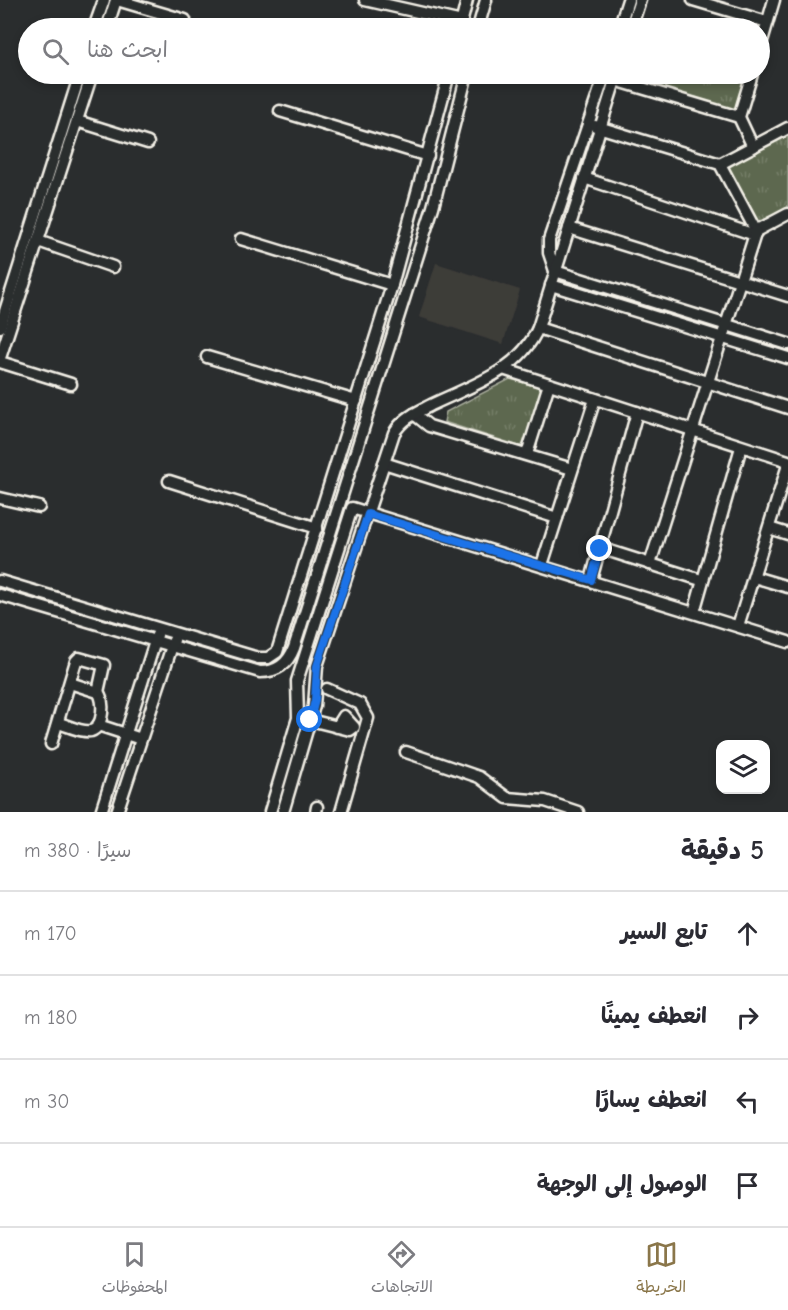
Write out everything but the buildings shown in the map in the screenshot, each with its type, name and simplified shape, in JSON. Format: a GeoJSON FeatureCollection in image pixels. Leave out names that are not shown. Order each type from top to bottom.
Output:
{"type":"FeatureCollection","features":[{"type":"Feature","properties":{"kind":"street"},"geometry":{"type":"LineString","coordinates":[[98,18],[104,0]]}},
{"type":"Feature","properties":{"kind":"street"},"geometry":{"type":"LineString","coordinates":[[110,18],[116,0],[178,18]]}},
{"type":"Feature","properties":{"kind":"street"},"geometry":{"type":"LineString","coordinates":[[365,0],[434,18]]}},
{"type":"Feature","properties":{"kind":"street"},"geometry":{"type":"LineString","coordinates":[[463,18],[467,0]]}},
{"type":"Feature","properties":{"kind":"street"},"geometry":{"type":"LineString","coordinates":[[481,18],[486,0]]}},
{"type":"Feature","properties":{"kind":"street"},"geometry":{"type":"LineString","coordinates":[[622,18],[628,0]]}},
{"type":"Feature","properties":{"kind":"street"},"geometry":{"type":"LineString","coordinates":[[634,18],[640,0]]}},
{"type":"Feature","properties":{"kind":"street"},"geometry":{"type":"LineString","coordinates":[[693,0],[754,18]]}},
{"type":"Feature","properties":{"kind":"street"},"geometry":{"type":"LineString","coordinates":[[768,18],[774,0]]}},
{"type":"Feature","properties":{"kind":"street"},"geometry":{"type":"LineString","coordinates":[[0,327],[77,84]]}},
{"type":"Feature","properties":{"kind":"street"},"geometry":{"type":"LineString","coordinates":[[71,384],[0,360],[9,298],[38,241],[89,84]]}},
{"type":"Feature","properties":{"kind":"street"},"geometry":{"type":"LineString","coordinates":[[0,581],[258,658],[273,656],[280,648],[392,285],[446,84]]}},
{"type":"Feature","properties":{"kind":"street"},"geometry":{"type":"LineString","coordinates":[[0,595],[260,672],[276,669],[292,653],[433,207],[464,84]]}},
{"type":"Feature","properties":{"kind":"street"},"geometry":{"type":"LineString","coordinates":[[555,271],[549,253],[549,240],[595,126],[609,84]]}},
{"type":"Feature","properties":{"kind":"street"},"geometry":{"type":"LineString","coordinates":[[637,84],[739,117]]}},
{"type":"Feature","properties":{"kind":"street"},"geometry":{"type":"LineString","coordinates":[[749,84],[739,117],[753,147]]}},
{"type":"Feature","properties":{"kind":"street"},"geometry":{"type":"LineString","coordinates":[[280,111],[428,156]]}},
{"type":"Feature","properties":{"kind":"street"},"geometry":{"type":"LineString","coordinates":[[77,121],[148,143]]}},
{"type":"Feature","properties":{"kind":"street"},"geometry":{"type":"LineString","coordinates":[[595,126],[720,164],[788,128]]}},
{"type":"Feature","properties":{"kind":"street"},"geometry":{"type":"LineString","coordinates":[[283,812],[315,700],[317,666],[394,433],[402,422],[414,414],[503,369],[524,352],[538,328],[584,178],[595,126]]}},
{"type":"Feature","properties":{"kind":"street"},"geometry":{"type":"LineString","coordinates":[[720,164],[755,233]]}},
{"type":"Feature","properties":{"kind":"street"},"geometry":{"type":"LineString","coordinates":[[584,178],[755,233]]}},
{"type":"Feature","properties":{"kind":"street"},"geometry":{"type":"LineString","coordinates":[[413,202],[433,207]]}},
{"type":"Feature","properties":{"kind":"street"},"geometry":{"type":"LineString","coordinates":[[650,564],[755,233],[788,214]]}},
{"type":"Feature","properties":{"kind":"street"},"geometry":{"type":"LineString","coordinates":[[569,228],[788,296]]}},
{"type":"Feature","properties":{"kind":"street"},"geometry":{"type":"LineString","coordinates":[[241,239],[392,285]]}},
{"type":"Feature","properties":{"kind":"street"},"geometry":{"type":"LineString","coordinates":[[38,241],[113,267]]}},
{"type":"Feature","properties":{"kind":"street"},"geometry":{"type":"LineString","coordinates":[[555,271],[788,344]]}},
{"type":"Feature","properties":{"kind":"street"},"geometry":{"type":"LineString","coordinates":[[551,285],[788,358]]}},
{"type":"Feature","properties":{"kind":"street"},"geometry":{"type":"LineString","coordinates":[[538,328],[788,408]]}},
{"type":"Feature","properties":{"kind":"street"},"geometry":{"type":"LineString","coordinates":[[207,357],[356,401]]}},
{"type":"Feature","properties":{"kind":"street"},"geometry":{"type":"LineString","coordinates":[[503,369],[788,463],[738,626]]}},
{"type":"Feature","properties":{"kind":"street"},"geometry":{"type":"LineString","coordinates":[[527,454],[549,384]]}},
{"type":"Feature","properties":{"kind":"street"},"geometry":{"type":"LineString","coordinates":[[542,565],[595,399]]}},
{"type":"Feature","properties":{"kind":"street"},"geometry":{"type":"LineString","coordinates":[[591,580],[638,412]]}},
{"type":"Feature","properties":{"kind":"street"},"geometry":{"type":"LineString","coordinates":[[414,414],[429,426],[572,469]]}},
{"type":"Feature","properties":{"kind":"street"},"geometry":{"type":"LineString","coordinates":[[694,612],[741,447]]}},
{"type":"Feature","properties":{"kind":"street"},"geometry":{"type":"LineString","coordinates":[[384,463],[557,518]]}},
{"type":"Feature","properties":{"kind":"street"},"geometry":{"type":"LineString","coordinates":[[169,481],[317,528]]}},
{"type":"Feature","properties":{"kind":"street"},"geometry":{"type":"LineString","coordinates":[[0,498],[39,507]]}},
{"type":"Feature","properties":{"kind":"street"},"geometry":{"type":"LineString","coordinates":[[270,812],[298,718],[297,681],[352,508],[788,642]]}},
{"type":"Feature","properties":{"kind":"street"},"geometry":{"type":"LineString","coordinates":[[769,528],[788,534]]}},
{"type":"Feature","properties":{"kind":"street"},"geometry":{"type":"LineString","coordinates":[[341,543],[357,549]]}},
{"type":"Feature","properties":{"kind":"street"},"geometry":{"type":"LineString","coordinates":[[600,549],[702,580]]}},
{"type":"Feature","properties":{"kind":"street"},"geometry":{"type":"LineString","coordinates":[[754,577],[788,587]]}},
{"type":"Feature","properties":{"kind":"street"},"geometry":{"type":"LineString","coordinates":[[101,812],[159,629]]}},
{"type":"Feature","properties":{"kind":"street"},"geometry":{"type":"LineString","coordinates":[[117,812],[176,634]]}},
{"type":"Feature","properties":{"kind":"street"},"geometry":{"type":"LineString","coordinates":[[51,744],[76,661],[85,657],[104,665],[98,692]]}},
{"type":"Feature","properties":{"kind":"street"},"geometry":{"type":"LineString","coordinates":[[58,723],[87,731],[93,730],[98,725],[104,702],[98,692],[70,683]]}},
{"type":"Feature","properties":{"kind":"street"},"geometry":{"type":"LineString","coordinates":[[327,689],[360,704],[368,718],[341,812]]}},
{"type":"Feature","properties":{"kind":"street"},"geometry":{"type":"LineString","coordinates":[[310,720],[337,727]]}},
{"type":"Feature","properties":{"kind":"street"},"geometry":{"type":"LineString","coordinates":[[98,725],[141,738]]}},
{"type":"Feature","properties":{"kind":"street"},"geometry":{"type":"LineString","coordinates":[[406,752],[474,775],[507,798],[545,801],[578,812]]}},
{"type":"Feature","properties":{"kind":"shaded area"},"geometry":{"type":"Polygon","coordinates":[[[436,263],[520,290],[503,344],[419,317],[436,263]]]}},
{"type":"Feature","properties":{"kind":"green space"},"geometry":{"type":"Polygon","coordinates":[[[628,84],[749,84],[739,117],[628,84]]]}},
{"type":"Feature","properties":{"kind":"green space"},"geometry":{"type":"Polygon","coordinates":[[[788,128],[788,214],[756,231],[720,164],[788,128]]]}},
{"type":"Feature","properties":{"kind":"green space"},"geometry":{"type":"Polygon","coordinates":[[[510,379],[539,387],[542,391],[526,445],[519,446],[444,422],[446,412],[510,379]]]}},
{"type":"Feature","properties":{"kind":"route"},"geometry":{"type":"LineString","coordinates":[[310,720],[316,694],[317,666],[368,514],[591,580],[600,549]]}}]}
